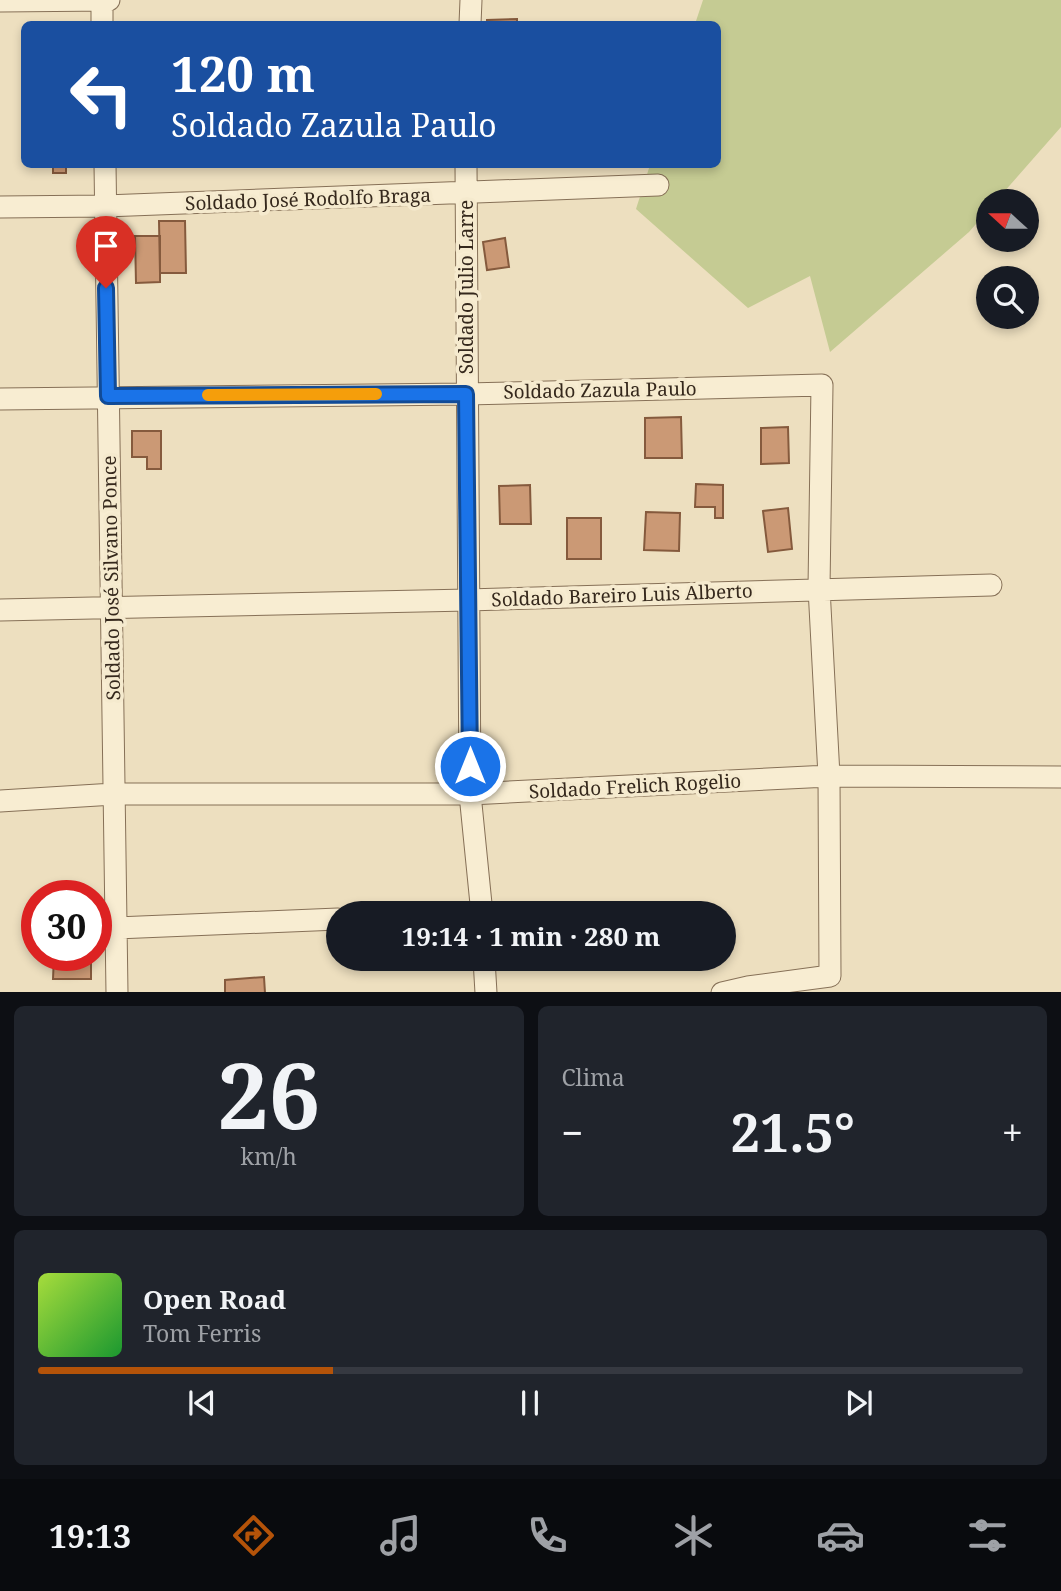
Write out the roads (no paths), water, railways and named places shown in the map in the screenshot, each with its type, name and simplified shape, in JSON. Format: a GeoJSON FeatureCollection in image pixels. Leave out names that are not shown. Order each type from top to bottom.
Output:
{"type":"FeatureCollection","features":[{"type":"Feature","properties":{"kind":"street"},"geometry":{"type":"LineString","coordinates":[[102,0],[102,21]]}},
{"type":"Feature","properties":{"kind":"street"},"geometry":{"type":"LineString","coordinates":[[0,1],[109,0]]}},
{"type":"Feature","properties":{"kind":"street"},"geometry":{"type":"LineString","coordinates":[[470,21],[471,0]]}},
{"type":"Feature","properties":{"kind":"street","name":"Soldado José Silvano Ponce"},"geometry":{"type":"LineString","coordinates":[[104,168],[117,992]]}},
{"type":"Feature","properties":{"kind":"street","name":"Soldado Julio Larre"},"geometry":{"type":"LineString","coordinates":[[466,168],[470,794],[481,901]]}},
{"type":"Feature","properties":{"kind":"street","name":"Soldado José Rodolfo Braga"},"geometry":{"type":"LineString","coordinates":[[0,207],[105,206],[658,185]]}},
{"type":"Feature","properties":{"kind":"street","name":"Soldado Zazula Paulo"},"geometry":{"type":"LineString","coordinates":[[0,399],[466,394],[822,385],[819,589]]}},
{"type":"Feature","properties":{"kind":"street","name":"Soldado Bareiro Luis Alberto"},"geometry":{"type":"LineString","coordinates":[[0,610],[468,600],[991,584]]}},
{"type":"Feature","properties":{"kind":"street"},"geometry":{"type":"LineString","coordinates":[[722,992],[830,976],[829,776],[819,589]]}},
{"type":"Feature","properties":{"kind":"street","name":"Soldado Frelich Rogelio"},"geometry":{"type":"LineString","coordinates":[[0,801],[114,794],[470,794],[829,776],[1061,777]]}},
{"type":"Feature","properties":{"kind":"street"},"geometry":{"type":"LineString","coordinates":[[116,928],[326,919]]}},
{"type":"Feature","properties":{"kind":"street"},"geometry":{"type":"LineString","coordinates":[[485,971],[486,992]]}}]}
